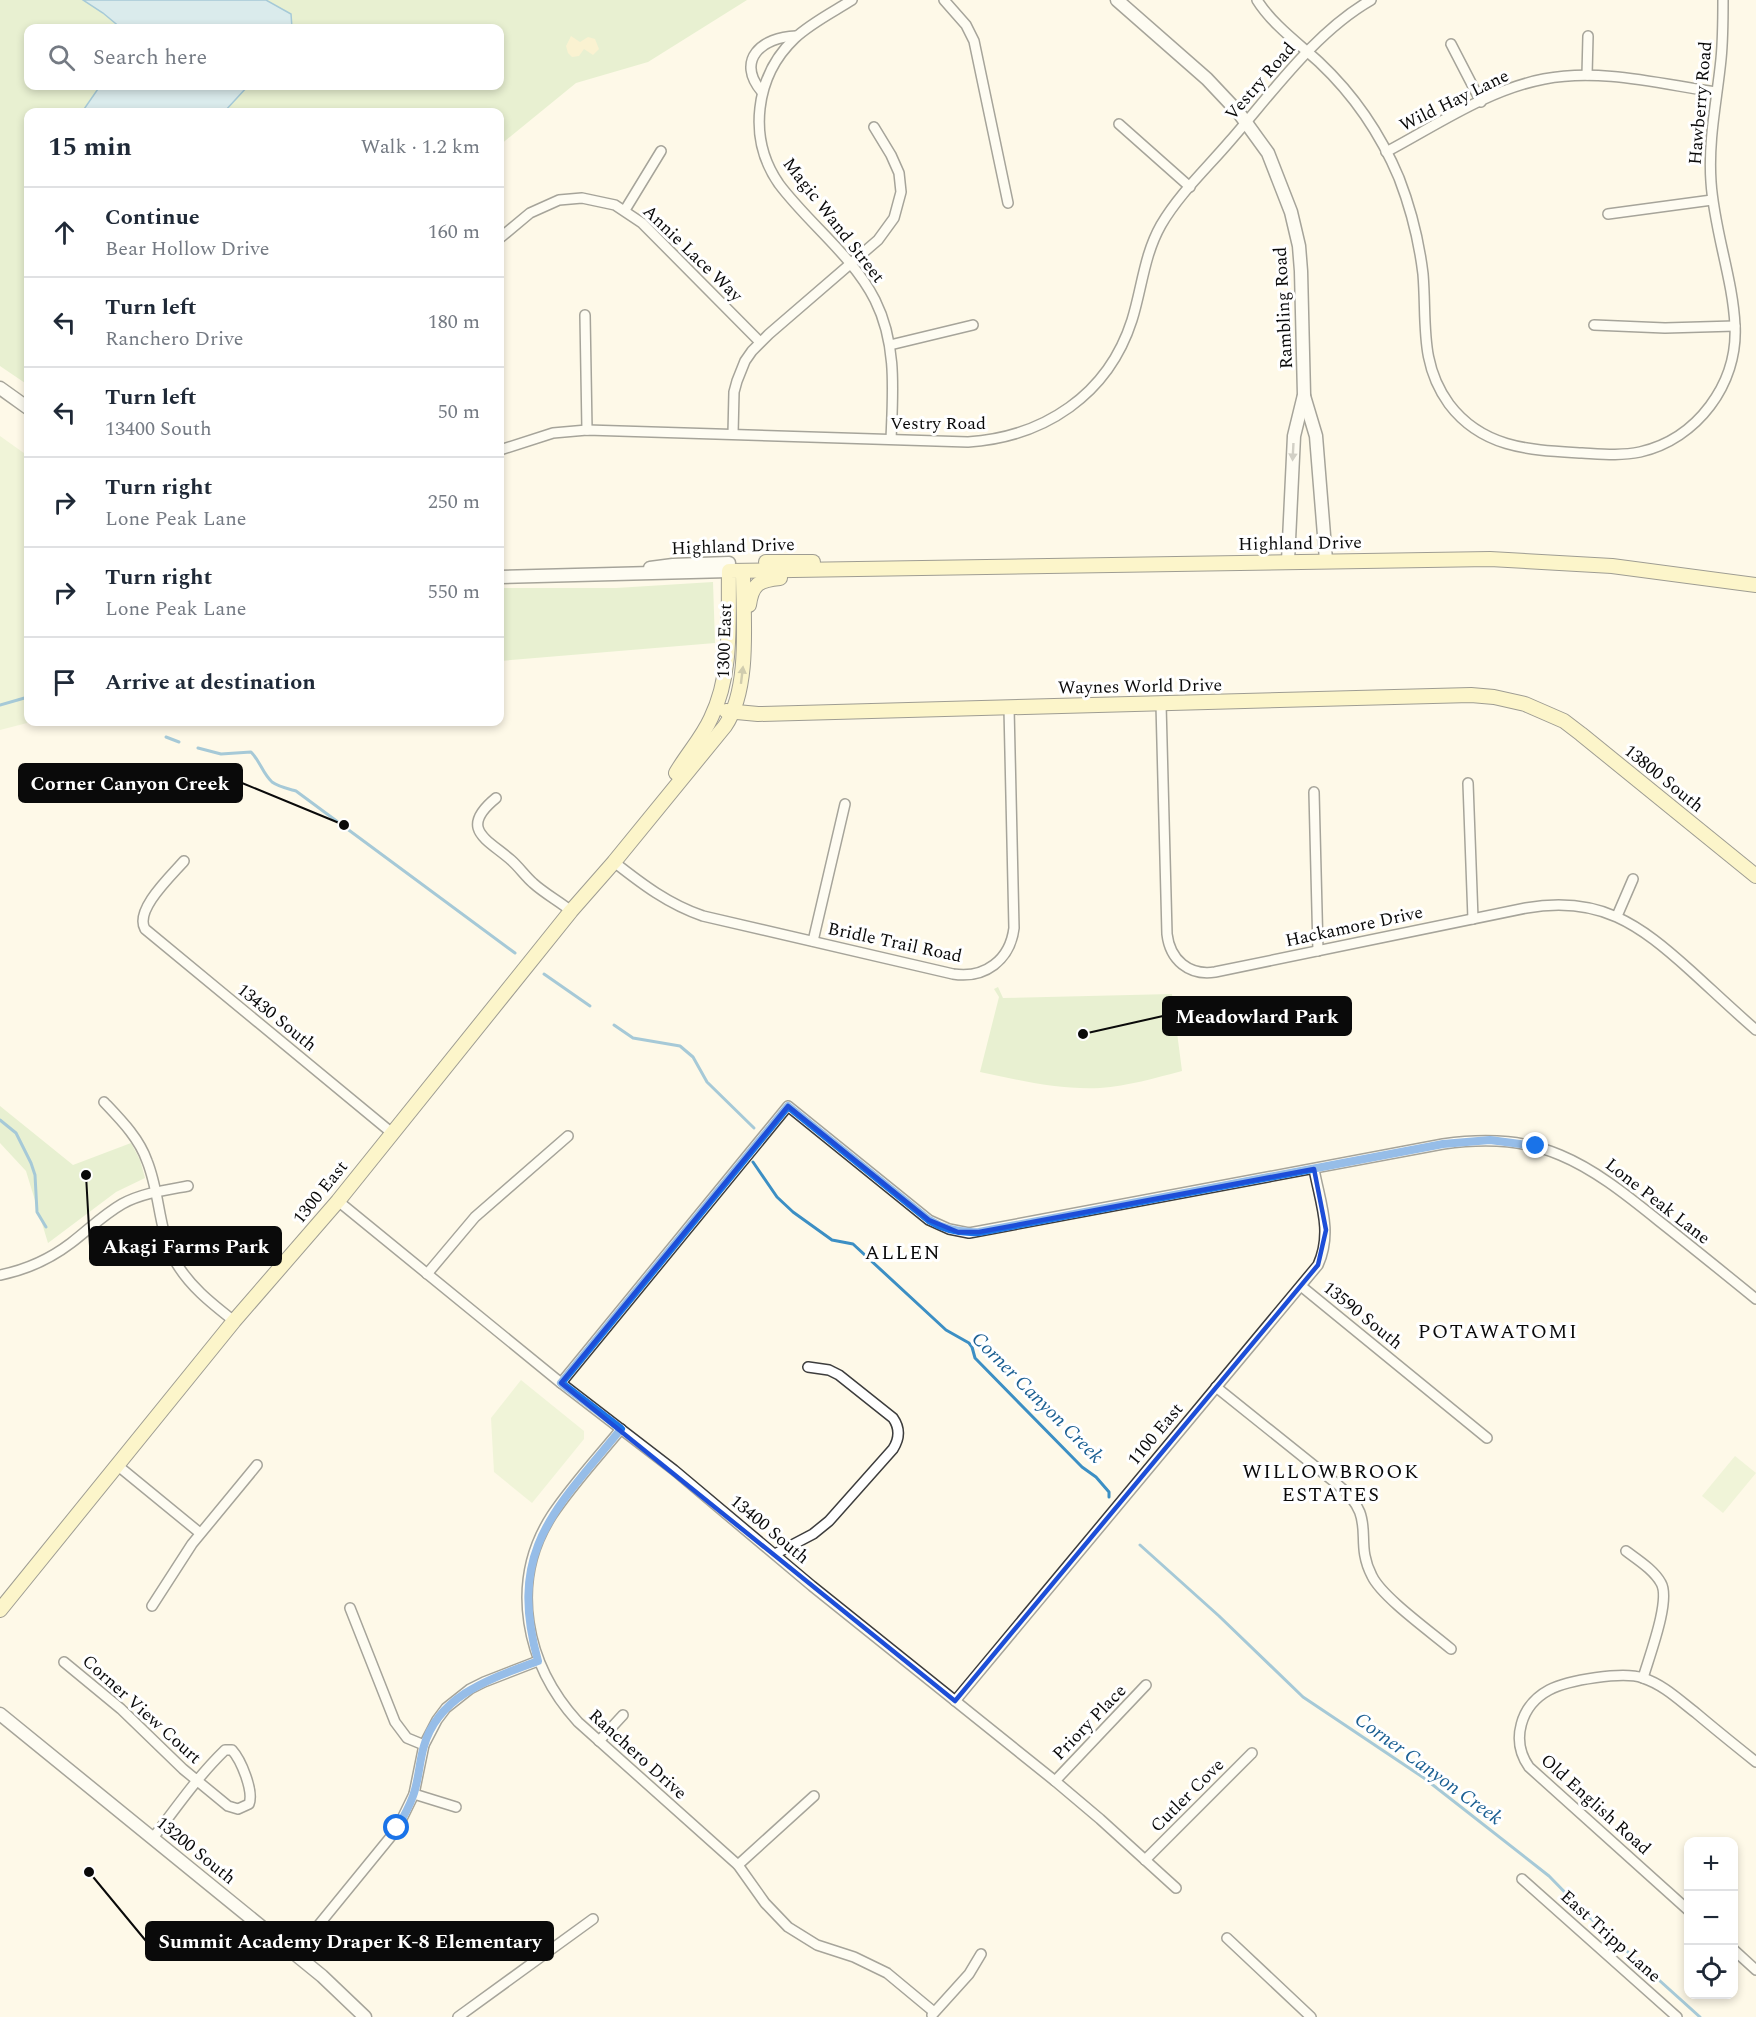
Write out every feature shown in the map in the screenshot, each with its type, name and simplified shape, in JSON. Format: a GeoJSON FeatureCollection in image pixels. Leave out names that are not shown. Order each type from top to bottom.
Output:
{"type":"FeatureCollection","features":[{"type":"Feature","properties":{"kind":"main road","name":"Highland Drive"},"geometry":{"type":"LineString","coordinates":[[729,567],[744,572],[1442,559],[1550,561],[1672,572],[1756,585]]}},
{"type":"Feature","properties":{"kind":"main road","name":"Highland Drive"},"geometry":{"type":"LineString","coordinates":[[729,567],[806,562],[844,570]]}},
{"type":"Feature","properties":{"kind":"main road","name":"1300 East"},"geometry":{"type":"LineString","coordinates":[[667,796],[674,776],[704,732],[724,682],[729,567]]}},
{"type":"Feature","properties":{"kind":"main road"},"geometry":{"type":"LineString","coordinates":[[743,635],[751,593],[758,584],[770,579],[820,575],[844,570]]}},
{"type":"Feature","properties":{"kind":"main road","name":"1300 East"},"geometry":{"type":"LineString","coordinates":[[0,1610],[234,1321],[338,1201],[571,911],[614,862],[724,726],[733,713],[741,681],[744,572]]}},
{"type":"Feature","properties":{"kind":"main road","name":"Waynes World Drive"},"geometry":{"type":"LineString","coordinates":[[733,713],[1471,695],[1504,699],[1545,712]]}},
{"type":"Feature","properties":{"kind":"main road"},"geometry":{"type":"LineString","coordinates":[[719,699],[723,708],[733,713]]}},
{"type":"Feature","properties":{"kind":"main road","name":"13800 South"},"geometry":{"type":"LineString","coordinates":[[1545,712],[1581,734],[1756,876]]}},
{"type":"Feature","properties":{"kind":"street","name":"Magic Wand Street"},"geometry":{"type":"LineString","coordinates":[[852,0],[796,36],[777,59],[762,92],[760,131],[764,153],[773,174],[786,192],[850,264],[875,300],[890,345],[893,383],[891,439]]}},
{"type":"Feature","properties":{"kind":"street"},"geometry":{"type":"LineString","coordinates":[[944,0],[966,25],[974,41],[1008,202]]}},
{"type":"Feature","properties":{"kind":"street","name":"Rambling Road"},"geometry":{"type":"LineString","coordinates":[[1117,0],[1207,79],[1246,122],[1268,153],[1292,212],[1303,294],[1304,394],[1294,436],[1288,561]]}},
{"type":"Feature","properties":{"kind":"street","name":"Hawberry Road"},"geometry":{"type":"LineString","coordinates":[[1257,0],[1268,16],[1320,64],[1351,97],[1386,152],[1407,201],[1416,234],[1423,276],[1427,354],[1436,381],[1450,406],[1477,430],[1509,446],[1537,451],[1607,454],[1638,452],[1659,446],[1686,431],[1703,415],[1717,396],[1728,375],[1734,352],[1735,326],[1712,200],[1710,149],[1722,55],[1723,0]]}},
{"type":"Feature","properties":{"kind":"street","name":"Vestry Road"},"geometry":{"type":"LineString","coordinates":[[504,449],[553,433],[587,430],[968,442],[1001,438],[1034,428],[1074,404],[1105,372],[1121,346],[1131,321],[1143,270],[1154,239],[1169,213],[1307,52],[1336,24],[1371,0]]}},
{"type":"Feature","properties":{"kind":"street","name":"Magic Wand Street"},"geometry":{"type":"LineString","coordinates":[[762,92],[751,78],[753,58],[771,40],[780,36],[796,36]]}},
{"type":"Feature","properties":{"kind":"street"},"geometry":{"type":"LineString","coordinates":[[1587,75],[1588,36]]}},
{"type":"Feature","properties":{"kind":"street"},"geometry":{"type":"LineString","coordinates":[[1451,44],[1481,102]]}},
{"type":"Feature","properties":{"kind":"street","name":"Wild Hay Lane"},"geometry":{"type":"LineString","coordinates":[[1386,152],[1506,90],[1559,77],[1587,75],[1614,77],[1716,92]]}},
{"type":"Feature","properties":{"kind":"street"},"geometry":{"type":"LineString","coordinates":[[1119,124],[1190,187]]}},
{"type":"Feature","properties":{"kind":"street"},"geometry":{"type":"LineString","coordinates":[[732,434],[734,392],[745,361],[760,342],[884,233],[894,218],[900,201],[900,182],[896,164],[874,126]]}},
{"type":"Feature","properties":{"kind":"street"},"geometry":{"type":"LineString","coordinates":[[625,210],[661,151]]}},
{"type":"Feature","properties":{"kind":"street","name":"Annie Lace Way"},"geometry":{"type":"LineString","coordinates":[[504,234],[530,213],[559,201],[582,198],[615,205],[642,223],[760,342]]}},
{"type":"Feature","properties":{"kind":"street"},"geometry":{"type":"LineString","coordinates":[[1608,213],[1712,200]]}},
{"type":"Feature","properties":{"kind":"street"},"geometry":{"type":"LineString","coordinates":[[585,315],[587,430]]}},
{"type":"Feature","properties":{"kind":"street"},"geometry":{"type":"LineString","coordinates":[[890,345],[973,325]]}},
{"type":"Feature","properties":{"kind":"street"},"geometry":{"type":"LineString","coordinates":[[1594,325],[1665,328],[1735,326]]}},
{"type":"Feature","properties":{"kind":"street"},"geometry":{"type":"LineString","coordinates":[[0,388],[24,405]]}},
{"type":"Feature","properties":{"kind":"street","name":"Rambling Road"},"geometry":{"type":"LineString","coordinates":[[1304,394],[1316,436],[1326,560]]}},
{"type":"Feature","properties":{"kind":"street","name":"Highland Drive"},"geometry":{"type":"LineString","coordinates":[[504,577],[623,575],[673,565],[729,567]]}},
{"type":"Feature","properties":{"kind":"street","name":"Hackamore Drive"},"geometry":{"type":"LineString","coordinates":[[1161,704],[1167,934],[1174,956],[1190,969],[1209,973],[1536,906],[1558,904],[1587,907],[1617,916],[1656,939],[1756,1030]]}},
{"type":"Feature","properties":{"kind":"street","name":"Bridle Trail Road"},"geometry":{"type":"LineString","coordinates":[[614,862],[656,894],[690,912],[961,975],[979,974],[1000,959],[1010,945],[1014,928],[1009,708]]}},
{"type":"Feature","properties":{"kind":"street"},"geometry":{"type":"LineString","coordinates":[[1468,783],[1473,919]]}},
{"type":"Feature","properties":{"kind":"street"},"geometry":{"type":"LineString","coordinates":[[1314,792],[1318,951]]}},
{"type":"Feature","properties":{"kind":"street"},"geometry":{"type":"LineString","coordinates":[[496,798],[480,814],[478,822],[482,837],[511,860],[534,884],[571,911]]}},
{"type":"Feature","properties":{"kind":"street"},"geometry":{"type":"LineString","coordinates":[[813,942],[845,804]]}},
{"type":"Feature","properties":{"kind":"street","name":"13430 South"},"geometry":{"type":"LineString","coordinates":[[184,861],[145,908],[142,914],[142,925],[392,1133]]}},
{"type":"Feature","properties":{"kind":"street"},"geometry":{"type":"LineString","coordinates":[[1617,916],[1633,879]]}},
{"type":"Feature","properties":{"kind":"street"},"geometry":{"type":"LineString","coordinates":[[104,1102],[141,1146],[148,1162],[164,1234],[175,1261],[192,1285],[234,1321]]}},
{"type":"Feature","properties":{"kind":"street","name":"Lone Peak Lane"},"geometry":{"type":"LineString","coordinates":[[561,1383],[788,1106],[929,1220],[938,1226],[958,1232],[979,1232],[1458,1142],[1490,1140],[1536,1146],[1574,1161],[1604,1177],[1756,1299]]}},
{"type":"Feature","properties":{"kind":"street"},"geometry":{"type":"LineString","coordinates":[[427,1274],[475,1217],[568,1136]]}},
{"type":"Feature","properties":{"kind":"street","name":"1100 East"},"geometry":{"type":"LineString","coordinates":[[955,1701],[1318,1265],[1326,1242],[1326,1230],[1314,1169]]}},
{"type":"Feature","properties":{"kind":"street"},"geometry":{"type":"LineString","coordinates":[[0,1275],[29,1267],[52,1255],[120,1205],[155,1192],[188,1186]]}},
{"type":"Feature","properties":{"kind":"street","name":"13400 South"},"geometry":{"type":"LineString","coordinates":[[338,1201],[561,1383],[674,1470],[1055,1781],[1176,1888]]}},
{"type":"Feature","properties":{"kind":"street","name":"13590 South"},"geometry":{"type":"LineString","coordinates":[[1301,1286],[1487,1438]]}},
{"type":"Feature","properties":{"kind":"street"},"geometry":{"type":"LineString","coordinates":[[775,1554],[813,1534],[830,1521],[893,1449],[899,1438],[898,1427],[893,1418],[839,1375],[829,1370],[808,1367]]}},
{"type":"Feature","properties":{"kind":"street"},"geometry":{"type":"LineString","coordinates":[[1216,1387],[1354,1499],[1363,1519],[1367,1562],[1377,1584],[1451,1649]]}},
{"type":"Feature","properties":{"kind":"street","name":"Ranchero Drive"},"geometry":{"type":"LineString","coordinates":[[621,1429],[552,1516],[536,1549],[530,1575],[527,1602],[528,1621],[538,1661],[550,1686],[566,1709],[599,1741],[738,1865],[765,1903],[788,1928],[817,1945],[854,1957],[887,1973],[932,2015]]}},
{"type":"Feature","properties":{"kind":"street"},"geometry":{"type":"LineString","coordinates":[[117,1465],[200,1533]]}},
{"type":"Feature","properties":{"kind":"street"},"geometry":{"type":"LineString","coordinates":[[152,1606],[200,1533],[257,1465]]}},
{"type":"Feature","properties":{"kind":"street"},"geometry":{"type":"LineString","coordinates":[[1626,1551],[1654,1573],[1664,1589],[1664,1605],[1643,1678],[1671,1693],[1756,1762]]}},
{"type":"Feature","properties":{"kind":"street"},"geometry":{"type":"LineString","coordinates":[[350,1608],[395,1722],[407,1737],[424,1745]]}},
{"type":"Feature","properties":{"kind":"street"},"geometry":{"type":"LineString","coordinates":[[295,1954],[387,1843],[407,1812],[414,1794],[424,1745],[446,1708],[484,1682],[538,1661]]}},
{"type":"Feature","properties":{"kind":"street","name":"Corner View Court"},"geometry":{"type":"LineString","coordinates":[[64,1662],[121,1709],[176,1763],[198,1781],[231,1808],[243,1808],[249,1804],[251,1792],[239,1761],[230,1749],[218,1757],[198,1781]]}},
{"type":"Feature","properties":{"kind":"street","name":"Old English Road"},"geometry":{"type":"LineString","coordinates":[[1643,1678],[1615,1675],[1558,1686],[1541,1695],[1521,1722],[1518,1732],[1520,1750],[1529,1767],[1684,1906]]}},
{"type":"Feature","properties":{"kind":"street","name":"Priory Place"},"geometry":{"type":"LineString","coordinates":[[1055,1781],[1146,1685]]}},
{"type":"Feature","properties":{"kind":"street","name":"13200 South"},"geometry":{"type":"LineString","coordinates":[[0,1714],[295,1954],[365,2017]]}},
{"type":"Feature","properties":{"kind":"street"},"geometry":{"type":"LineString","coordinates":[[599,1741],[623,1714]]}},
{"type":"Feature","properties":{"kind":"street","name":"Cutler Cove"},"geometry":{"type":"LineString","coordinates":[[1145,1860],[1252,1753]]}},
{"type":"Feature","properties":{"kind":"street"},"geometry":{"type":"LineString","coordinates":[[153,1838],[198,1781]]}},
{"type":"Feature","properties":{"kind":"street"},"geometry":{"type":"LineString","coordinates":[[414,1794],[456,1807]]}},
{"type":"Feature","properties":{"kind":"street"},"geometry":{"type":"LineString","coordinates":[[738,1865],[814,1796]]}},
{"type":"Feature","properties":{"kind":"street","name":"East Tripp Lane"},"geometry":{"type":"LineString","coordinates":[[1522,1879],[1677,2017]]}},
{"type":"Feature","properties":{"kind":"street"},"geometry":{"type":"LineString","coordinates":[[458,2017],[593,1919]]}},
{"type":"Feature","properties":{"kind":"street"},"geometry":{"type":"LineString","coordinates":[[1227,1938],[1311,2017]]}},
{"type":"Feature","properties":{"kind":"street"},"geometry":{"type":"LineString","coordinates":[[932,2015],[969,1974],[981,1954]]}},
{"type":"Feature","properties":{"kind":"street"},"geometry":{"type":"LineString","coordinates":[[1738,1954],[1756,1970]]}},
{"type":"Feature","properties":{"kind":"highlighted area"},"geometry":{"type":"Polygon","coordinates":[[[788,1106],[929,1220],[958,1232],[979,1232],[1314,1169],[1326,1230],[1318,1265],[955,1701],[561,1383],[788,1106]]]}},
{"type":"Feature","properties":{"kind":"green space"},"geometry":{"type":"Polygon","coordinates":[[[0,0],[747,0],[648,62],[576,83],[504,142],[504,108],[24,108],[24,382],[0,366],[0,0]]]}},
{"type":"Feature","properties":{"kind":"green space"},"geometry":{"type":"Polygon","coordinates":[[[0,436],[24,453],[24,724],[0,730],[0,436]]]}},
{"type":"Feature","properties":{"kind":"green space"},"geometry":{"type":"Polygon","coordinates":[[[713,582],[715,643],[504,661],[504,588],[616,588],[713,582]]]}},
{"type":"Feature","properties":{"kind":"green space"},"geometry":{"type":"Polygon","coordinates":[[[998,987],[1003,998],[1172,994],[1182,1071],[1100,1088],[1039,1084],[980,1072],[999,997],[994,989],[998,987]]]}},
{"type":"Feature","properties":{"kind":"green space"},"geometry":{"type":"Polygon","coordinates":[[[0,1106],[73,1165],[131,1143],[140,1160],[145,1178],[116,1192],[48,1243],[26,1171],[0,1143],[0,1106]]]}},
{"type":"Feature","properties":{"kind":"green space"},"geometry":{"type":"Polygon","coordinates":[[[521,1380],[584,1431],[584,1439],[532,1503],[494,1472],[491,1418],[521,1380]]]}},
{"type":"Feature","properties":{"kind":"green space"},"geometry":{"type":"Polygon","coordinates":[[[1735,1456],[1756,1473],[1723,1513],[1702,1496],[1735,1456]]]}},
{"type":"Feature","properties":{"kind":"sand"},"geometry":{"type":"Polygon","coordinates":[[[571,36],[580,42],[588,37],[595,39],[599,49],[593,55],[584,49],[579,56],[572,57],[566,46],[571,36]]]}},
{"type":"Feature","properties":{"kind":"water"},"geometry":{"type":"Polygon","coordinates":[[[83,0],[266,0],[291,14],[292,24],[116,24],[83,0]]]}},
{"type":"Feature","properties":{"kind":"water"},"geometry":{"type":"Polygon","coordinates":[[[97,90],[244,90],[228,108],[85,108],[97,90]]]}},
{"type":"Feature","properties":{"kind":"waterway","name":"Corner Canyon Creek"},"geometry":{"type":"LineString","coordinates":[[0,705],[24,698]]}},
{"type":"Feature","properties":{"kind":"waterway","name":"Corner Canyon Creek"},"geometry":{"type":"LineString","coordinates":[[166,737],[179,742]]}},
{"type":"Feature","properties":{"kind":"waterway","name":"Corner Canyon Creek"},"geometry":{"type":"LineString","coordinates":[[198,748],[221,754],[251,752],[272,782],[296,791],[515,953]]}},
{"type":"Feature","properties":{"kind":"waterway","name":"Corner Canyon Creek"},"geometry":{"type":"LineString","coordinates":[[544,974],[590,1006]]}},
{"type":"Feature","properties":{"kind":"waterway","name":"Corner Canyon Creek"},"geometry":{"type":"LineString","coordinates":[[614,1025],[633,1038],[680,1046],[693,1057],[707,1082],[754,1128]]}},
{"type":"Feature","properties":{"kind":"waterway"},"geometry":{"type":"LineString","coordinates":[[0,1120],[16,1133],[31,1163],[35,1175],[37,1212],[46,1227]]}},
{"type":"Feature","properties":{"kind":"waterway","name":"Corner Canyon Creek"},"geometry":{"type":"LineString","coordinates":[[753,1162],[777,1197],[793,1212],[832,1240],[853,1244],[946,1330],[969,1343],[975,1358],[1082,1467],[1096,1477],[1109,1492],[1109,1497]]}},
{"type":"Feature","properties":{"kind":"waterway","name":"Corner Canyon Creek"},"geometry":{"type":"LineString","coordinates":[[1140,1545],[1219,1616],[1303,1697],[1424,1778],[1549,1876],[1588,1916],[1700,2017]]}},
{"type":"Feature","properties":{"kind":"place","name":"Corner Canyon Creek"},"geometry":{"type":"Point","coordinates":[344,825]}},
{"type":"Feature","properties":{"kind":"place","name":"Meadowlard Park"},"geometry":{"type":"Point","coordinates":[1083,1034]}},
{"type":"Feature","properties":{"kind":"place","name":"Akagi Farms Park"},"geometry":{"type":"Point","coordinates":[86,1175]}},
{"type":"Feature","properties":{"kind":"place","name":"Summit Academy Draper K-8 Elementary"},"geometry":{"type":"Point","coordinates":[89,1872]}},
{"type":"Feature","properties":{"kind":"district","name":"ALLEN"},"geometry":{"type":"Point","coordinates":[903,1252]}},
{"type":"Feature","properties":{"kind":"district","name":"POTAWATOMI"},"geometry":{"type":"Point","coordinates":[1498,1331]}},
{"type":"Feature","properties":{"kind":"district","name":"WILLOWBROOK ESTATES"},"geometry":{"type":"Point","coordinates":[1331,1482]}},
{"type":"Feature","properties":{"kind":"route"},"geometry":{"type":"LineString","coordinates":[[397,1828],[414,1794],[424,1745],[429,1732],[446,1708],[470,1689],[538,1661],[528,1621],[527,1602],[531,1566],[536,1549],[543,1532],[565,1497],[621,1429],[561,1383],[788,1106],[929,1220],[938,1226],[969,1233],[1443,1144],[1490,1140],[1536,1146]]}}]}
